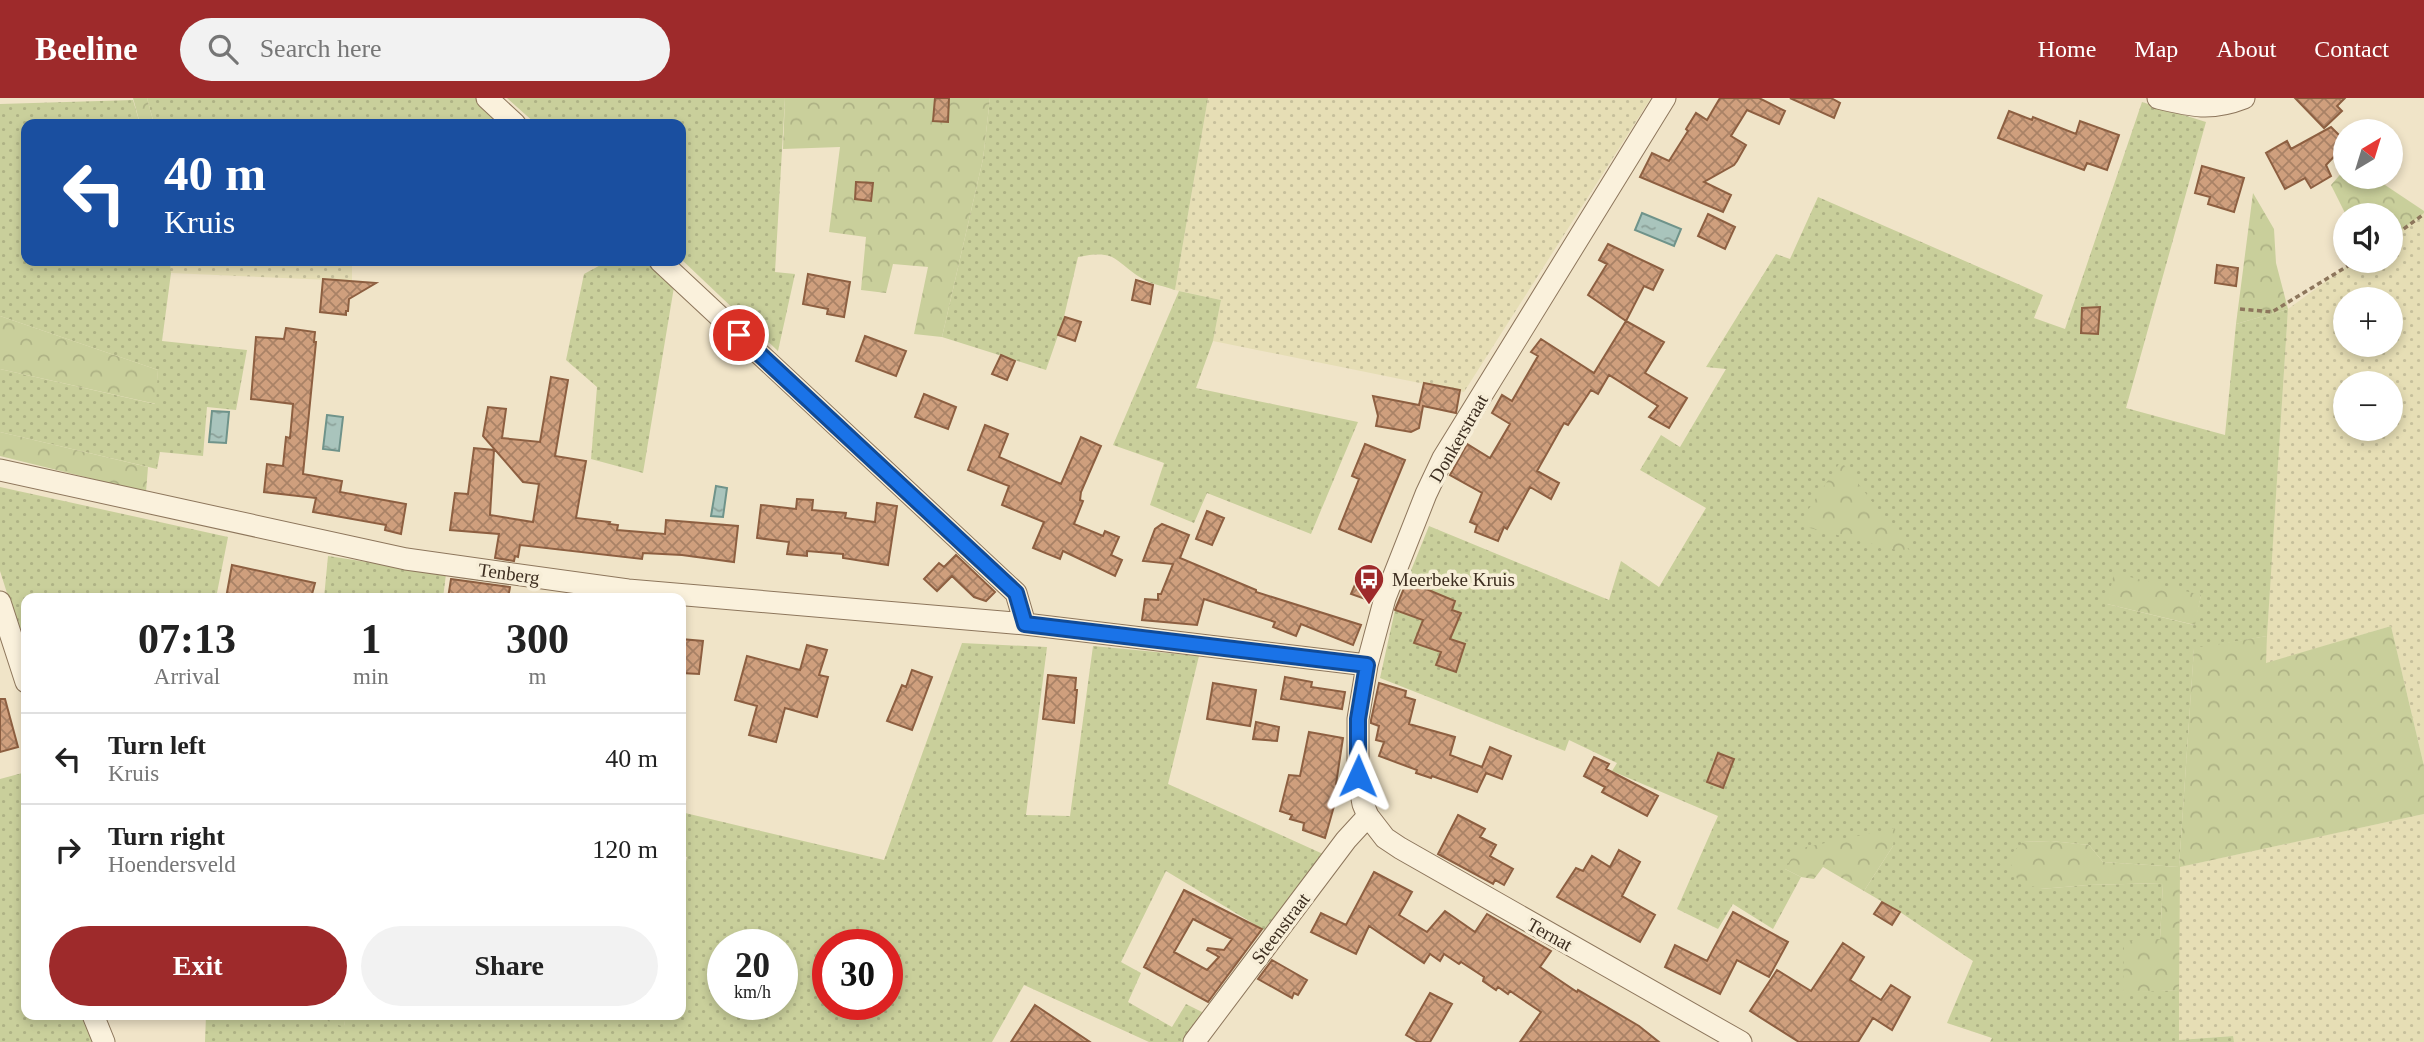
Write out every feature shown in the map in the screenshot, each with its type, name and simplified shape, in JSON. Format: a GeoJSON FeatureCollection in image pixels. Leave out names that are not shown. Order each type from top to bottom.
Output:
{"type":"FeatureCollection","features":[{"type":"Feature","properties":{"kind":"street"},"geometry":{"type":"LineString","coordinates":[[487,98],[510,119]]}},
{"type":"Feature","properties":{"kind":"street","name":"Donkerstraat"},"geometry":{"type":"LineString","coordinates":[[1368,816],[1358,776],[1358,719],[1367,665],[1385,598],[1426,494],[1444,458],[1665,98]]}},
{"type":"Feature","properties":{"kind":"street"},"geometry":{"type":"LineString","coordinates":[[2158,98],[2206,108],[2244,98]]}},
{"type":"Feature","properties":{"kind":"street"},"geometry":{"type":"LineString","coordinates":[[665,266],[1016,593],[1025,624]]}},
{"type":"Feature","properties":{"kind":"street","name":"Tenberg"},"geometry":{"type":"LineString","coordinates":[[0,470],[406,559],[663,593]]}},
{"type":"Feature","properties":{"kind":"street","name":"Tenberg"},"geometry":{"type":"LineString","coordinates":[[686,595],[1025,624],[1367,665]]}},
{"type":"Feature","properties":{"kind":"street"},"geometry":{"type":"LineString","coordinates":[[0,602],[21,667]]}},
{"type":"Feature","properties":{"kind":"street","name":"Steenstraat"},"geometry":{"type":"LineString","coordinates":[[1194,1042],[1346,840],[1368,816]]}},
{"type":"Feature","properties":{"kind":"street","name":"Ternat"},"geometry":{"type":"LineString","coordinates":[[1368,816],[1385,838],[1400,848],[1741,1042]]}},
{"type":"Feature","properties":{"kind":"street"},"geometry":{"type":"LineString","coordinates":[[95,1020],[104,1042]]}},
{"type":"Feature","properties":{"kind":"path"},"geometry":{"type":"LineString","coordinates":[[2403,229],[2424,214]]}},
{"type":"Feature","properties":{"kind":"path"},"geometry":{"type":"LineString","coordinates":[[2240,309],[2272,312],[2336,273]]}},
{"type":"Feature","properties":{"kind":"shaded area"},"geometry":{"type":"Polygon","coordinates":[[[1208,98],[1651,98],[1464,392],[1213,341],[1221,300],[1175,290],[1208,98]]]}},
{"type":"Feature","properties":{"kind":"shaded area"},"geometry":{"type":"Polygon","coordinates":[[[2424,213],[2424,766],[2391,626],[2265,664],[2288,309],[2338,273],[2403,273],[2403,229],[2424,213]]]}},
{"type":"Feature","properties":{"kind":"shaded area"},"geometry":{"type":"Polygon","coordinates":[[[170,266],[352,266],[352,281],[171,273],[170,266]]]}},
{"type":"Feature","properties":{"kind":"shaded area"},"geometry":{"type":"Polygon","coordinates":[[[2424,814],[2424,1042],[2234,1042],[2232,1036],[2179,1040],[2179,867],[2424,814]]]}},
{"type":"Feature","properties":{"kind":"green space"},"geometry":{"type":"Polygon","coordinates":[[[133,98],[147,98],[153,119],[139,119],[133,98]]]}},
{"type":"Feature","properties":{"kind":"green space"},"geometry":{"type":"Polygon","coordinates":[[[147,98],[482,98],[504,119],[153,119],[147,98]]]}},
{"type":"Feature","properties":{"kind":"green space"},"geometry":{"type":"Polygon","coordinates":[[[507,98],[785,98],[775,272],[795,274],[778,351],[686,264],[686,119],[530,119],[507,98]]]}},
{"type":"Feature","properties":{"kind":"green space"},"geometry":{"type":"Polygon","coordinates":[[[785,98],[990,98],[983,159],[942,337],[914,334],[928,267],[893,264],[886,293],[861,290],[866,237],[829,232],[840,147],[783,149],[785,98]]]}},
{"type":"Feature","properties":{"kind":"green space"},"geometry":{"type":"Polygon","coordinates":[[[990,98],[1208,98],[1175,290],[1147,281],[1114,258],[1101,255],[1078,257],[1063,321],[1046,370],[942,337],[983,159],[990,98]]]}},
{"type":"Feature","properties":{"kind":"green space"},"geometry":{"type":"Polygon","coordinates":[[[133,100],[139,119],[21,119],[21,266],[170,266],[162,341],[247,350],[236,410],[207,407],[203,456],[160,452],[157,469],[0,432],[0,369],[155,404],[158,370],[0,316],[0,104],[133,100]]]}},
{"type":"Feature","properties":{"kind":"green space"},"geometry":{"type":"Polygon","coordinates":[[[2142,102],[2206,122],[2126,408],[2225,435],[2236,324],[2288,309],[2267,636],[2194,649],[2179,867],[2103,862],[2089,845],[2051,841],[2023,842],[2040,889],[2163,883],[2160,939],[2123,992],[2179,990],[2179,1040],[2233,1036],[2234,1042],[1990,1042],[1992,1038],[1947,1023],[1973,961],[1864,891],[1893,846],[1785,869],[1801,877],[1773,929],[1733,904],[1718,929],[1677,909],[1718,816],[1612,771],[1617,763],[1569,740],[1565,751],[1380,678],[1395,610],[1429,526],[1609,600],[1621,561],[1659,587],[1706,508],[1640,470],[1661,435],[1680,447],[1726,369],[1706,367],[1776,254],[1790,259],[1818,197],[2043,295],[2034,318],[2065,329],[2142,102]],[[2201,595],[2107,604],[2194,625],[2201,595]]]}},
{"type":"Feature","properties":{"kind":"green space"},"geometry":{"type":"Polygon","coordinates":[[[2333,189],[2391,189],[2424,213],[2403,229],[2403,203],[2340,203],[2333,189]]]}},
{"type":"Feature","properties":{"kind":"green space"},"geometry":{"type":"Polygon","coordinates":[[[2253,193],[2274,229],[2276,263],[2288,309],[2236,324],[2253,193]]]}},
{"type":"Feature","properties":{"kind":"green space"},"geometry":{"type":"Polygon","coordinates":[[[599,266],[659,266],[675,281],[643,473],[591,459],[597,387],[566,360],[584,274],[599,266]]]}},
{"type":"Feature","properties":{"kind":"green space"},"geometry":{"type":"Polygon","coordinates":[[[1179,291],[1221,300],[1213,341],[1196,388],[1358,422],[1311,534],[1207,493],[1194,523],[1150,505],[1164,463],[1113,445],[1179,291]]]}},
{"type":"Feature","properties":{"kind":"green space"},"geometry":{"type":"Polygon","coordinates":[[[0,316],[158,370],[156,404],[0,369],[0,316]]]}},
{"type":"Feature","properties":{"kind":"green space"},"geometry":{"type":"Polygon","coordinates":[[[0,432],[148,467],[146,492],[0,456],[0,432]]]}},
{"type":"Feature","properties":{"kind":"green space"},"geometry":{"type":"Polygon","coordinates":[[[1841,461],[1912,554],[1798,525],[1841,461]]]}},
{"type":"Feature","properties":{"kind":"green space"},"geometry":{"type":"Polygon","coordinates":[[[0,487],[228,537],[217,593],[21,593],[21,634],[0,571],[0,487]]]}},
{"type":"Feature","properties":{"kind":"green space"},"geometry":{"type":"Polygon","coordinates":[[[328,556],[446,574],[444,593],[324,593],[328,556]]]}},
{"type":"Feature","properties":{"kind":"green space"},"geometry":{"type":"Polygon","coordinates":[[[2114,573],[2201,595],[2195,625],[2107,604],[2114,573]]]}},
{"type":"Feature","properties":{"kind":"green space"},"geometry":{"type":"Polygon","coordinates":[[[2391,626],[2424,766],[2424,814],[2180,867],[2179,990],[2123,993],[2124,941],[2160,939],[2163,883],[2040,889],[2018,881],[2008,857],[2023,842],[2051,841],[2089,845],[2103,862],[2179,867],[2194,648],[2267,636],[2266,663],[2391,626]]]}},
{"type":"Feature","properties":{"kind":"green space"},"geometry":{"type":"Polygon","coordinates":[[[962,643],[1047,647],[1026,815],[1070,816],[1093,646],[1199,656],[1168,784],[1323,854],[1264,930],[1166,871],[1121,962],[1141,973],[1128,1002],[1172,1027],[1186,1004],[1206,1014],[1185,1042],[1149,1042],[1024,985],[992,1042],[205,1042],[206,1020],[326,1020],[344,1026],[345,1020],[686,1020],[686,813],[884,860],[962,643]]]}},
{"type":"Feature","properties":{"kind":"green space"},"geometry":{"type":"Polygon","coordinates":[[[21,773],[21,1020],[85,1020],[94,1042],[0,1042],[0,779],[21,773]]]}},
{"type":"Feature","properties":{"kind":"green space"},"geometry":{"type":"Polygon","coordinates":[[[1895,828],[1893,846],[1864,891],[1823,867],[1814,879],[1801,877],[1785,869],[1797,849],[1895,828]]]}},
{"type":"Feature","properties":{"kind":"green space"},"geometry":{"type":"Polygon","coordinates":[[[325,1020],[345,1020],[344,1027],[325,1020]]]}},
{"type":"Feature","properties":{"kind":"water"},"geometry":{"type":"Polygon","coordinates":[[[1642,213],[1681,229],[1674,246],[1635,230],[1642,213]]]}},
{"type":"Feature","properties":{"kind":"water"},"geometry":{"type":"Polygon","coordinates":[[[212,411],[229,412],[226,443],[209,442],[212,411]]]}},
{"type":"Feature","properties":{"kind":"water"},"geometry":{"type":"Polygon","coordinates":[[[327,415],[343,417],[339,451],[323,449],[327,415]]]}},
{"type":"Feature","properties":{"kind":"water"},"geometry":{"type":"Polygon","coordinates":[[[716,486],[727,488],[723,517],[711,516],[716,486]]]}},
{"type":"Feature","properties":{"kind":"building"},"geometry":{"type":"Polygon","coordinates":[[[935,98],[949,98],[948,122],[933,121],[935,98]]]}},
{"type":"Feature","properties":{"kind":"building"},"geometry":{"type":"Polygon","coordinates":[[[1720,98],[1759,98],[1785,111],[1779,124],[1747,110],[1731,136],[1746,145],[1737,161],[1704,182],[1731,195],[1723,212],[1640,177],[1652,153],[1669,161],[1696,113],[1707,120],[1720,98]]]}},
{"type":"Feature","properties":{"kind":"building"},"geometry":{"type":"Polygon","coordinates":[[[1790,98],[1831,98],[1840,103],[1834,118],[1790,98]]]}},
{"type":"Feature","properties":{"kind":"building"},"geometry":{"type":"Polygon","coordinates":[[[2295,98],[2345,98],[2337,106],[2342,111],[2324,128],[2295,98]]]}},
{"type":"Feature","properties":{"kind":"building"},"geometry":{"type":"Polygon","coordinates":[[[2009,111],[2032,120],[2033,117],[2076,134],[2080,121],[2119,135],[2107,170],[2087,163],[2084,170],[1998,138],[2009,111]]]}},
{"type":"Feature","properties":{"kind":"building"},"geometry":{"type":"Polygon","coordinates":[[[2331,127],[2333,158],[2326,165],[2331,176],[2311,188],[2305,178],[2285,189],[2266,153],[2287,141],[2291,149],[2331,127]]]}},
{"type":"Feature","properties":{"kind":"building"},"geometry":{"type":"Polygon","coordinates":[[[2202,166],[2244,178],[2234,212],[2208,204],[2210,197],[2195,193],[2202,166]]]}},
{"type":"Feature","properties":{"kind":"building"},"geometry":{"type":"Polygon","coordinates":[[[856,182],[873,183],[871,201],[855,199],[856,182]]]}},
{"type":"Feature","properties":{"kind":"building"},"geometry":{"type":"Polygon","coordinates":[[[1708,214],[1735,227],[1725,249],[1698,236],[1708,214]]]}},
{"type":"Feature","properties":{"kind":"building"},"geometry":{"type":"Polygon","coordinates":[[[1608,244],[1663,270],[1653,290],[1644,286],[1626,321],[1588,295],[1607,264],[1599,260],[1608,244]]]}},
{"type":"Feature","properties":{"kind":"building"},"geometry":{"type":"Polygon","coordinates":[[[2217,265],[2238,268],[2236,286],[2215,283],[2217,265]]]}},
{"type":"Feature","properties":{"kind":"building"},"geometry":{"type":"Polygon","coordinates":[[[808,274],[850,282],[844,317],[827,314],[828,309],[803,304],[808,274]]]}},
{"type":"Feature","properties":{"kind":"building"},"geometry":{"type":"Polygon","coordinates":[[[323,279],[376,283],[349,299],[346,315],[320,312],[323,279]]]}},
{"type":"Feature","properties":{"kind":"building"},"geometry":{"type":"Polygon","coordinates":[[[1136,280],[1153,285],[1150,304],[1132,300],[1136,280]]]}},
{"type":"Feature","properties":{"kind":"building"},"geometry":{"type":"Polygon","coordinates":[[[2100,307],[2098,334],[2081,333],[2082,308],[2100,307]]]}},
{"type":"Feature","properties":{"kind":"building"},"geometry":{"type":"Polygon","coordinates":[[[1065,317],[1081,322],[1075,341],[1058,335],[1065,317]]]}},
{"type":"Feature","properties":{"kind":"building"},"geometry":{"type":"Polygon","coordinates":[[[1626,321],[1664,342],[1645,373],[1687,398],[1669,428],[1649,417],[1658,406],[1609,375],[1598,394],[1591,390],[1568,425],[1564,423],[1537,471],[1559,483],[1551,499],[1530,487],[1498,541],[1475,532],[1477,525],[1470,522],[1482,493],[1450,475],[1467,444],[1490,458],[1510,424],[1492,413],[1502,395],[1512,401],[1538,356],[1531,352],[1541,339],[1594,373],[1626,321]]]}},
{"type":"Feature","properties":{"kind":"building"},"geometry":{"type":"Polygon","coordinates":[[[286,328],[315,332],[303,474],[342,481],[340,492],[406,504],[401,534],[385,530],[386,525],[313,512],[316,498],[264,492],[267,464],[283,466],[286,437],[290,438],[293,404],[251,399],[256,337],[284,339],[286,328]]]}},
{"type":"Feature","properties":{"kind":"building"},"geometry":{"type":"Polygon","coordinates":[[[865,336],[906,351],[896,376],[856,361],[865,336]]]}},
{"type":"Feature","properties":{"kind":"building"},"geometry":{"type":"Polygon","coordinates":[[[1001,355],[1015,361],[1007,380],[992,374],[1001,355]]]}},
{"type":"Feature","properties":{"kind":"building"},"geometry":{"type":"Polygon","coordinates":[[[551,377],[568,380],[555,456],[586,461],[576,518],[610,522],[609,524],[618,525],[617,530],[665,534],[666,520],[738,526],[734,562],[643,553],[642,559],[520,545],[518,557],[515,556],[514,561],[495,558],[499,534],[450,530],[455,493],[468,494],[474,448],[494,450],[490,515],[533,522],[539,484],[523,482],[483,436],[488,407],[506,409],[502,438],[540,442],[551,377]]]}},
{"type":"Feature","properties":{"kind":"building"},"geometry":{"type":"Polygon","coordinates":[[[1424,383],[1460,390],[1456,413],[1423,406],[1419,428],[1411,432],[1376,426],[1378,416],[1373,396],[1419,405],[1424,383]]]}},
{"type":"Feature","properties":{"kind":"building"},"geometry":{"type":"Polygon","coordinates":[[[924,394],[956,407],[948,429],[915,417],[924,394]]]}},
{"type":"Feature","properties":{"kind":"building"},"geometry":{"type":"Polygon","coordinates":[[[985,425],[1008,434],[999,457],[1061,484],[1081,437],[1101,446],[1081,492],[1080,500],[1083,501],[1074,524],[1103,536],[1105,531],[1119,537],[1111,555],[1122,560],[1115,576],[1063,551],[1060,559],[1033,548],[1044,522],[1002,505],[1009,486],[968,470],[985,425]]]}},
{"type":"Feature","properties":{"kind":"building"},"geometry":{"type":"Polygon","coordinates":[[[1365,444],[1405,460],[1371,542],[1339,529],[1359,479],[1352,476],[1365,444]]]}},
{"type":"Feature","properties":{"kind":"building"},"geometry":{"type":"Polygon","coordinates":[[[797,499],[813,500],[812,510],[846,513],[845,518],[875,522],[877,503],[897,506],[888,565],[843,558],[843,554],[807,551],[807,556],[787,554],[789,542],[757,538],[761,505],[796,509],[797,499]]]}},
{"type":"Feature","properties":{"kind":"building"},"geometry":{"type":"Polygon","coordinates":[[[1207,511],[1224,518],[1212,545],[1196,539],[1207,511]]]}},
{"type":"Feature","properties":{"kind":"building"},"geometry":{"type":"Polygon","coordinates":[[[1162,524],[1189,535],[1180,558],[1256,592],[1361,625],[1353,645],[1301,624],[1296,636],[1273,627],[1275,622],[1204,599],[1197,625],[1142,620],[1145,599],[1158,600],[1158,594],[1161,594],[1173,564],[1143,561],[1155,529],[1162,524]]]}},
{"type":"Feature","properties":{"kind":"building"},"geometry":{"type":"Polygon","coordinates":[[[956,555],[995,592],[986,601],[974,597],[952,576],[937,591],[924,579],[939,563],[944,567],[956,555]]]}},
{"type":"Feature","properties":{"kind":"building"},"geometry":{"type":"Polygon","coordinates":[[[232,565],[315,583],[312,593],[227,593],[232,565]]]}},
{"type":"Feature","properties":{"kind":"building"},"geometry":{"type":"Polygon","coordinates":[[[1360,573],[1378,580],[1371,601],[1351,594],[1360,573]]]}},
{"type":"Feature","properties":{"kind":"building"},"geometry":{"type":"Polygon","coordinates":[[[451,579],[510,587],[509,593],[449,593],[451,579]]]}},
{"type":"Feature","properties":{"kind":"building"},"geometry":{"type":"Polygon","coordinates":[[[1407,581],[1455,601],[1452,610],[1461,613],[1450,639],[1465,644],[1456,672],[1436,665],[1441,652],[1414,643],[1423,620],[1395,610],[1407,581]]]}},
{"type":"Feature","properties":{"kind":"building"},"geometry":{"type":"Polygon","coordinates":[[[686,639],[703,641],[699,674],[686,673],[686,639]]]}},
{"type":"Feature","properties":{"kind":"building"},"geometry":{"type":"Polygon","coordinates":[[[807,645],[827,650],[819,675],[828,677],[817,717],[785,708],[776,742],[749,735],[757,706],[735,700],[747,656],[800,670],[807,645]]]}},
{"type":"Feature","properties":{"kind":"building"},"geometry":{"type":"Polygon","coordinates":[[[912,670],[932,677],[912,730],[887,721],[902,685],[906,687],[912,670]]]}},
{"type":"Feature","properties":{"kind":"building"},"geometry":{"type":"Polygon","coordinates":[[[1048,675],[1076,678],[1074,723],[1043,719],[1048,675]]]}},
{"type":"Feature","properties":{"kind":"building"},"geometry":{"type":"Polygon","coordinates":[[[1285,677],[1312,682],[1311,687],[1345,692],[1342,709],[1281,699],[1285,677]]]}},
{"type":"Feature","properties":{"kind":"building"},"geometry":{"type":"Polygon","coordinates":[[[1213,683],[1256,690],[1250,726],[1207,719],[1213,683]]]}},
{"type":"Feature","properties":{"kind":"building"},"geometry":{"type":"Polygon","coordinates":[[[1379,683],[1406,691],[1405,697],[1415,700],[1409,724],[1455,737],[1450,755],[1482,767],[1490,747],[1511,756],[1502,779],[1486,773],[1477,792],[1416,773],[1417,770],[1379,756],[1384,742],[1376,740],[1379,726],[1371,723],[1371,720],[1379,683]]]}},
{"type":"Feature","properties":{"kind":"building"},"geometry":{"type":"Polygon","coordinates":[[[0,699],[5,699],[18,747],[0,752],[0,699]]]}},
{"type":"Feature","properties":{"kind":"building"},"geometry":{"type":"Polygon","coordinates":[[[1256,722],[1279,727],[1277,741],[1253,739],[1256,722]]]}},
{"type":"Feature","properties":{"kind":"building"},"geometry":{"type":"Polygon","coordinates":[[[1309,732],[1343,738],[1336,784],[1340,785],[1325,838],[1303,830],[1304,823],[1290,819],[1292,815],[1280,811],[1289,775],[1300,776],[1309,732]]]}},
{"type":"Feature","properties":{"kind":"building"},"geometry":{"type":"Polygon","coordinates":[[[1718,753],[1734,759],[1723,788],[1707,782],[1718,753]]]}},
{"type":"Feature","properties":{"kind":"building"},"geometry":{"type":"Polygon","coordinates":[[[1594,757],[1609,764],[1606,769],[1658,796],[1647,816],[1602,792],[1605,787],[1584,776],[1594,757]]]}},
{"type":"Feature","properties":{"kind":"building"},"geometry":{"type":"Polygon","coordinates":[[[1458,815],[1485,829],[1480,837],[1496,845],[1490,856],[1513,869],[1504,885],[1495,880],[1493,884],[1438,854],[1458,815]]]}},
{"type":"Feature","properties":{"kind":"building"},"geometry":{"type":"Polygon","coordinates":[[[1619,850],[1640,862],[1622,896],[1655,915],[1640,942],[1557,897],[1576,868],[1583,871],[1592,856],[1610,867],[1619,850]]]}},
{"type":"Feature","properties":{"kind":"building"},"geometry":{"type":"Polygon","coordinates":[[[1374,872],[1412,892],[1399,915],[1427,932],[1445,911],[1475,932],[1487,914],[1551,951],[1540,967],[1577,992],[1578,990],[1639,1026],[1659,1042],[1520,1042],[1541,1012],[1510,991],[1508,994],[1498,987],[1496,990],[1483,981],[1484,977],[1461,962],[1459,964],[1444,954],[1440,961],[1430,954],[1424,963],[1369,926],[1356,954],[1311,932],[1321,913],[1346,925],[1374,872]]]}},
{"type":"Feature","properties":{"kind":"building"},"geometry":{"type":"Polygon","coordinates":[[[1184,890],[1262,929],[1208,1002],[1144,967],[1184,890]],[[1193,919],[1174,952],[1207,970],[1219,957],[1207,950],[1208,948],[1224,950],[1232,939],[1193,919]]]}},
{"type":"Feature","properties":{"kind":"building"},"geometry":{"type":"Polygon","coordinates":[[[1882,902],[1900,912],[1892,925],[1874,914],[1882,902]]]}},
{"type":"Feature","properties":{"kind":"building"},"geometry":{"type":"Polygon","coordinates":[[[1733,912],[1788,942],[1769,977],[1737,960],[1720,994],[1665,967],[1675,945],[1707,961],[1733,912]]]}},
{"type":"Feature","properties":{"kind":"building"},"geometry":{"type":"Polygon","coordinates":[[[1843,943],[1864,957],[1850,980],[1881,1000],[1891,985],[1910,997],[1892,1030],[1873,1018],[1858,1042],[1799,1042],[1750,1011],[1777,970],[1811,991],[1843,943]]]}},
{"type":"Feature","properties":{"kind":"building"},"geometry":{"type":"Polygon","coordinates":[[[1272,960],[1307,980],[1298,995],[1294,993],[1292,998],[1258,979],[1272,960]]]}},
{"type":"Feature","properties":{"kind":"building"},"geometry":{"type":"Polygon","coordinates":[[[1430,993],[1452,1004],[1430,1042],[1418,1042],[1406,1035],[1430,993]]]}},
{"type":"Feature","properties":{"kind":"building"},"geometry":{"type":"Polygon","coordinates":[[[1035,1005],[1090,1042],[1011,1042],[1035,1005]]]}},
{"type":"Feature","properties":{"kind":"place","name":"Meerbeke Kruis"},"geometry":{"type":"Point","coordinates":[1369,606]}},
{"type":"Feature","properties":{"kind":"route"},"geometry":{"type":"LineString","coordinates":[[739,335],[1016,593],[1025,624],[1367,665],[1358,719],[1358,776]]}}]}
